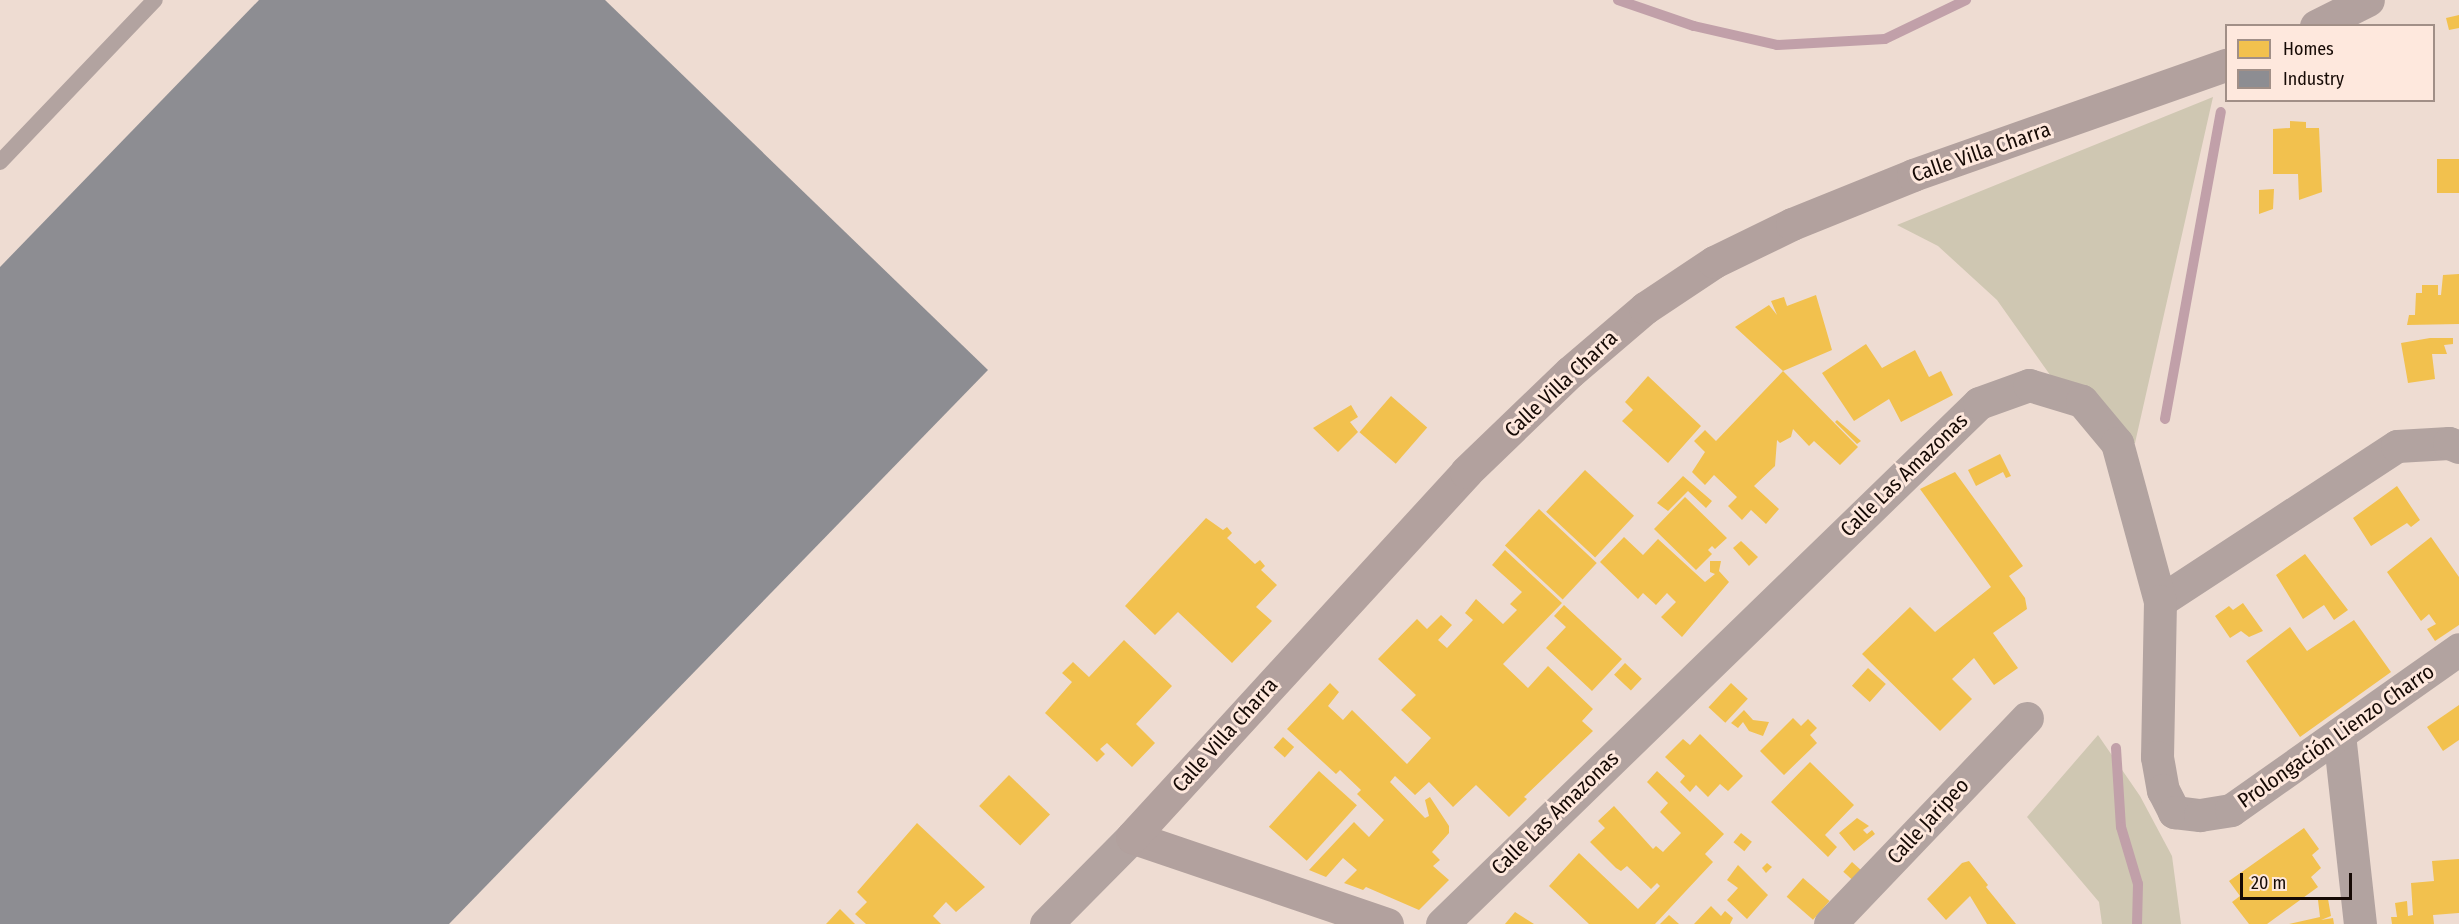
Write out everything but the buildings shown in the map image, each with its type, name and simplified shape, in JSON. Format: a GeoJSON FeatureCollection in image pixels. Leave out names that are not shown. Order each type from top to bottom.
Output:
{"type":"FeatureCollection","features":[{"type":"Feature","properties":{"kind":"street"},"geometry":{"type":"LineString","coordinates":[[2320,24],[2368,0]]}},
{"type":"Feature","properties":{"kind":"street","name":"Calle Villa Charra"},"geometry":{"type":"LineString","coordinates":[[1046,924],[1132,837],[1466,472],[1570,372],[1645,308],[1714,262],[1792,224],[1913,175],[2225,65]]}},
{"type":"Feature","properties":{"kind":"street","name":"Calle Las Amazonas"},"geometry":{"type":"LineString","coordinates":[[1442,924],[1979,403],[2029,385],[2082,401],[2117,443],[2160,601],[2157,757],[2163,790],[2174,812]]}},
{"type":"Feature","properties":{"kind":"street"},"geometry":{"type":"LineString","coordinates":[[2160,601],[2397,446],[2448,443],[2459,447]]}},
{"type":"Feature","properties":{"kind":"street","name":"Prolongación Lienzo Charro"},"geometry":{"type":"LineString","coordinates":[[2174,812],[2200,815],[2231,810],[2459,649]]}},
{"type":"Feature","properties":{"kind":"street","name":"Calle Jaripeo"},"geometry":{"type":"LineString","coordinates":[[1830,924],[2027,718]]}},
{"type":"Feature","properties":{"kind":"street"},"geometry":{"type":"LineString","coordinates":[[2339,734],[2360,924]]}},
{"type":"Feature","properties":{"kind":"street"},"geometry":{"type":"LineString","coordinates":[[1132,837],[1387,924]]}},
{"type":"Feature","properties":{"kind":"lane"},"geometry":{"type":"LineString","coordinates":[[0,162],[154,0]]}},
{"type":"Feature","properties":{"kind":"shaded area"},"geometry":{"type":"Polygon","coordinates":[[[2213,97],[2135,443],[2117,443],[2065,396],[1997,300],[1938,246],[1897,225],[2213,97]]]}},
{"type":"Feature","properties":{"kind":"shaded area"},"geometry":{"type":"Polygon","coordinates":[[[2098,735],[2140,796],[2172,856],[2181,924],[2102,924],[2099,902],[2027,817],[2098,735]]]}},
{"type":"Feature","properties":{"kind":"waterway"},"geometry":{"type":"LineString","coordinates":[[1618,0],[1694,26],[1777,45],[1885,39],[1966,0]]}},
{"type":"Feature","properties":{"kind":"waterway"},"geometry":{"type":"LineString","coordinates":[[2165,419],[2221,112]]}},
{"type":"Feature","properties":{"kind":"waterway"},"geometry":{"type":"LineString","coordinates":[[2116,748],[2121,827],[2138,884],[2137,924]]}}]}
